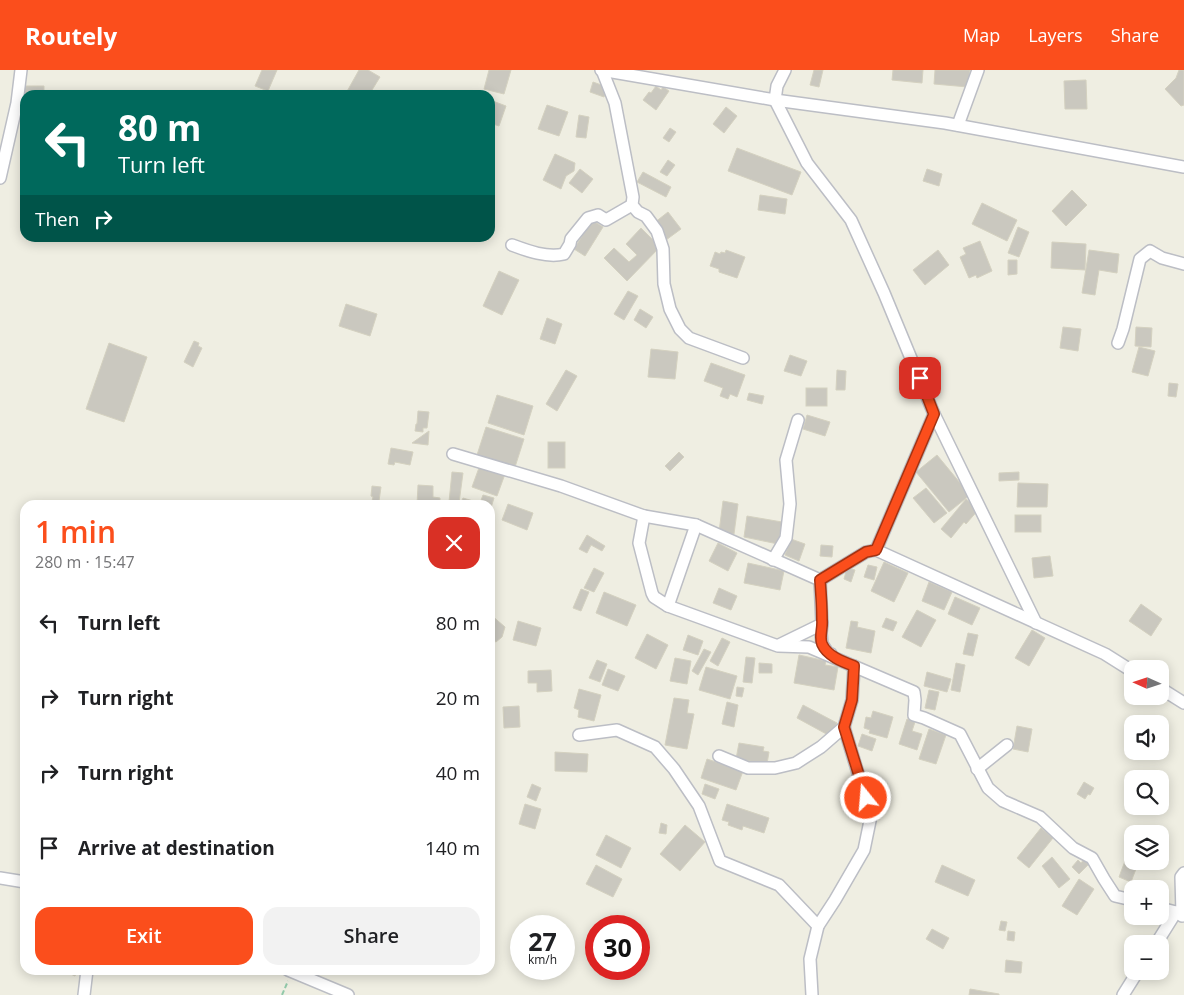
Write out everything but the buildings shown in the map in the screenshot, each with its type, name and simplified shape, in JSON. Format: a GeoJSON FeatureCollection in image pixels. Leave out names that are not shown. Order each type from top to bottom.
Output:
{"type":"FeatureCollection","features":[{"type":"Feature","properties":{"kind":"street"},"geometry":{"type":"LineString","coordinates":[[0,178],[17,103],[21,70]]}},
{"type":"Feature","properties":{"kind":"street"},"geometry":{"type":"LineString","coordinates":[[602,70],[775,100],[958,125],[1184,167]]}},
{"type":"Feature","properties":{"kind":"street"},"geometry":{"type":"LineString","coordinates":[[602,70],[615,103],[633,196],[632,205],[638,212],[646,216],[657,232],[663,249],[664,284],[670,310],[680,329],[689,338],[743,358]]}},
{"type":"Feature","properties":{"kind":"street"},"geometry":{"type":"LineString","coordinates":[[785,70],[777,86],[775,100],[807,163],[851,220],[884,293],[934,414],[1036,623]]}},
{"type":"Feature","properties":{"kind":"street"},"geometry":{"type":"LineString","coordinates":[[958,125],[978,70]]}},
{"type":"Feature","properties":{"kind":"street"},"geometry":{"type":"LineString","coordinates":[[512,245],[542,254],[557,256],[564,254],[571,239],[588,218],[598,216],[606,220],[632,205]]}},
{"type":"Feature","properties":{"kind":"street"},"geometry":{"type":"LineString","coordinates":[[1118,344],[1140,258],[1150,251],[1162,258],[1184,264]]}},
{"type":"Feature","properties":{"kind":"street"},"geometry":{"type":"LineString","coordinates":[[876,550],[934,414]]}},
{"type":"Feature","properties":{"kind":"street"},"geometry":{"type":"LineString","coordinates":[[773,560],[786,538],[790,504],[786,460],[798,420]]}},
{"type":"Feature","properties":{"kind":"street"},"geometry":{"type":"LineString","coordinates":[[453,454],[561,486],[644,516],[696,525],[820,580]]}},
{"type":"Feature","properties":{"kind":"street"},"geometry":{"type":"LineString","coordinates":[[644,516],[639,543],[654,596],[668,606],[778,646],[809,647],[914,692],[914,715],[960,734],[988,788],[1003,801],[1040,817],[1073,848],[1092,858],[1115,896],[1124,898]]}},
{"type":"Feature","properties":{"kind":"street"},"geometry":{"type":"LineString","coordinates":[[668,606],[696,525]]}},
{"type":"Feature","properties":{"kind":"street"},"geometry":{"type":"LineString","coordinates":[[820,580],[866,552],[876,550],[1105,654],[1124,666]]}},
{"type":"Feature","properties":{"kind":"street"},"geometry":{"type":"LineString","coordinates":[[820,580],[822,644],[828,653],[841,661]]}},
{"type":"Feature","properties":{"kind":"street"},"geometry":{"type":"LineString","coordinates":[[778,646],[822,624]]}},
{"type":"Feature","properties":{"kind":"street"},"geometry":{"type":"LineString","coordinates":[[719,756],[748,768],[775,768],[796,764],[821,747],[844,727],[852,700],[854,666]]}},
{"type":"Feature","properties":{"kind":"street"},"geometry":{"type":"LineString","coordinates":[[1169,694],[1184,703]]}},
{"type":"Feature","properties":{"kind":"street"},"geometry":{"type":"LineString","coordinates":[[812,995],[810,960],[818,926],[864,850],[871,816],[844,727]]}},
{"type":"Feature","properties":{"kind":"street"},"geometry":{"type":"LineString","coordinates":[[578,735],[617,730],[655,747],[674,769],[699,806],[720,861],[779,885],[818,926]]}},
{"type":"Feature","properties":{"kind":"street"},"geometry":{"type":"LineString","coordinates":[[977,769],[1007,745]]}},
{"type":"Feature","properties":{"kind":"street"},"geometry":{"type":"LineString","coordinates":[[1164,935],[1181,915],[1181,877],[1184,872]]}},
{"type":"Feature","properties":{"kind":"street"},"geometry":{"type":"LineString","coordinates":[[0,878],[20,881]]}},
{"type":"Feature","properties":{"kind":"street"},"geometry":{"type":"LineString","coordinates":[[1169,911],[1181,915]]}},
{"type":"Feature","properties":{"kind":"street"},"geometry":{"type":"LineString","coordinates":[[84,995],[86,975]]}},
{"type":"Feature","properties":{"kind":"street"},"geometry":{"type":"LineString","coordinates":[[300,975],[348,995]]}},
{"type":"Feature","properties":{"kind":"street"},"geometry":{"type":"LineString","coordinates":[[1123,995],[1132,980]]}},
{"type":"Feature","properties":{"kind":"route"},"geometry":{"type":"LineString","coordinates":[[866,798],[844,727],[852,700],[854,666],[828,653],[822,644],[820,580],[866,552],[876,550],[934,414],[920,378]]}}]}
